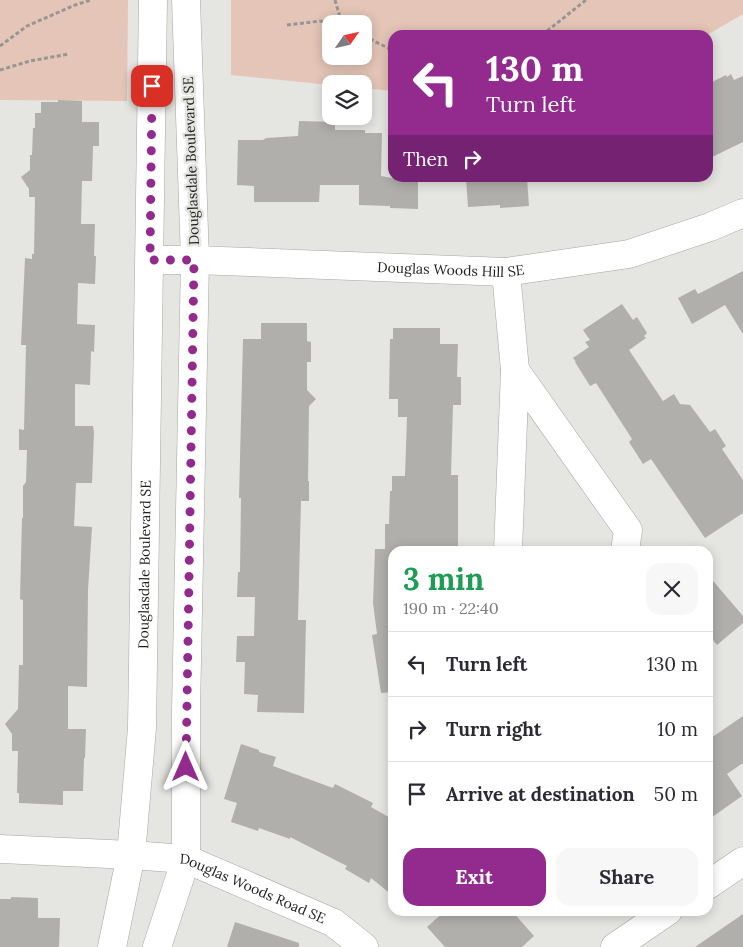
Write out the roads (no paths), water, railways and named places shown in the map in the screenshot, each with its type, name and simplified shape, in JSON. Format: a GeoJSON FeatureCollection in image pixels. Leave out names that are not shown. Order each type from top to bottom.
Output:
{"type":"FeatureCollection","features":[{"type":"Feature","properties":{"kind":"street","name":"Douglasdale Boulevard SE"},"geometry":{"type":"LineString","coordinates":[[112,947],[130,855],[142,728],[154,0]]}},
{"type":"Feature","properties":{"kind":"street","name":"Douglasdale Boulevard SE"},"geometry":{"type":"LineString","coordinates":[[157,947],[186,859],[186,701],[194,260],[186,0]]}},
{"type":"Feature","properties":{"kind":"street","name":"Douglas Woods Hill SE"},"geometry":{"type":"LineString","coordinates":[[150,260],[506,272],[629,254],[710,227],[743,213]]}},
{"type":"Feature","properties":{"kind":"street"},"geometry":{"type":"LineString","coordinates":[[506,272],[515,370],[508,546]]}},
{"type":"Feature","properties":{"kind":"street"},"geometry":{"type":"LineString","coordinates":[[515,370],[628,530],[626,546]]}},
{"type":"Feature","properties":{"kind":"street","name":"Douglas Woods Road SE"},"geometry":{"type":"LineString","coordinates":[[0,850],[186,859],[334,923],[364,947]]}},
{"type":"Feature","properties":{"kind":"street"},"geometry":{"type":"LineString","coordinates":[[713,882],[743,861]]}},
{"type":"Feature","properties":{"kind":"street"},"geometry":{"type":"LineString","coordinates":[[615,947],[661,916]]}}]}
